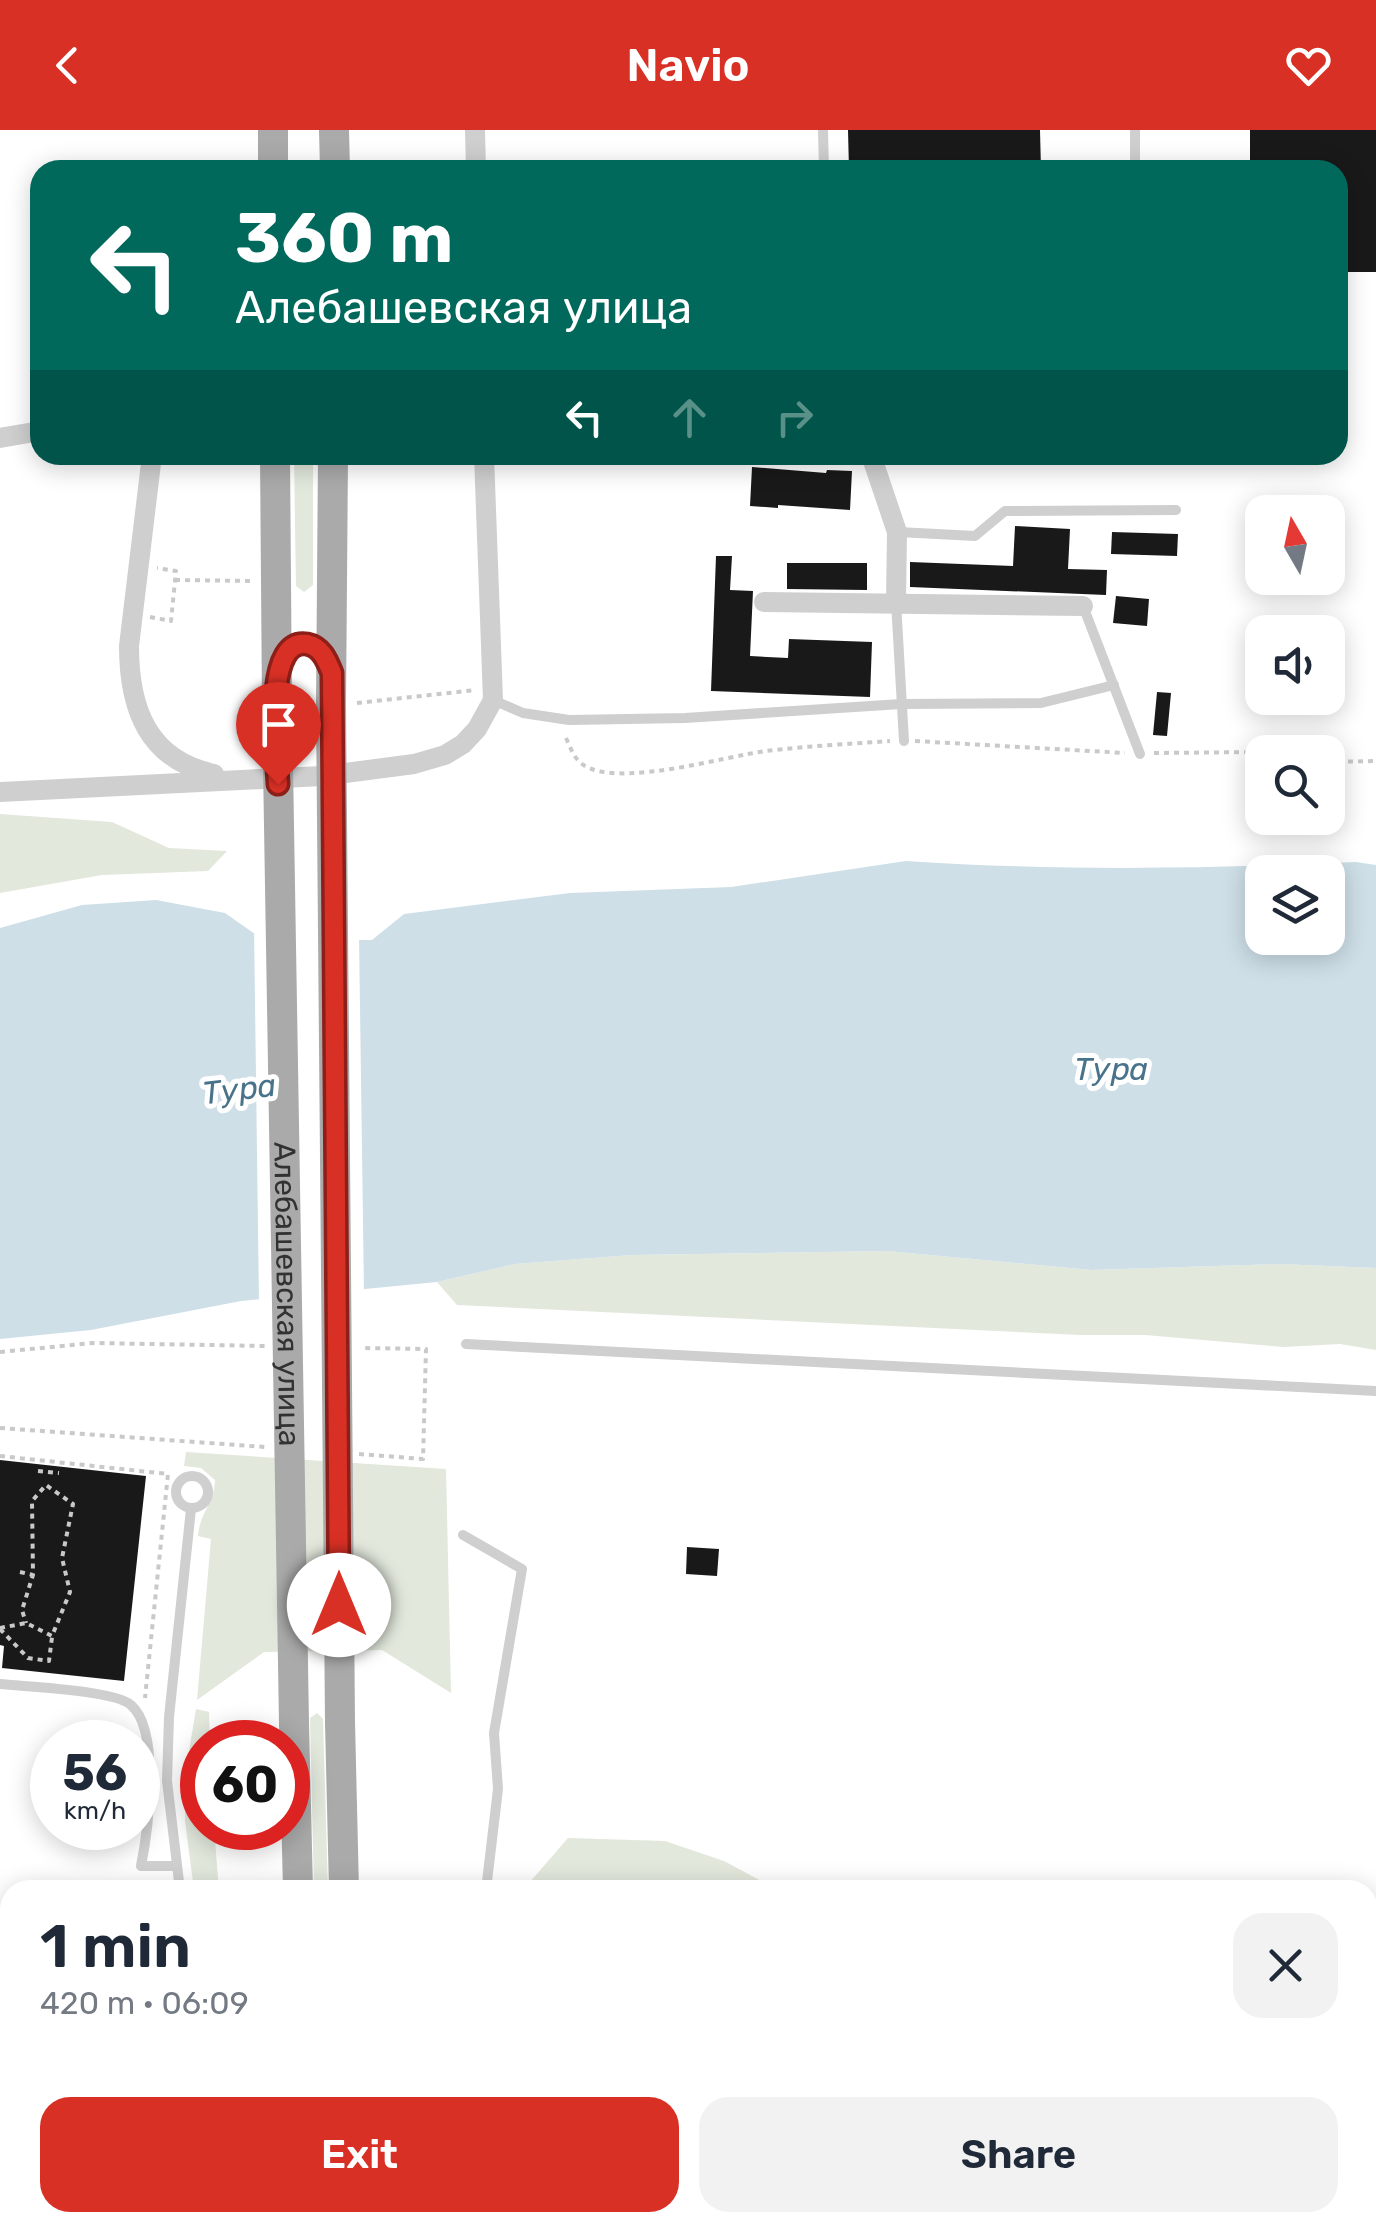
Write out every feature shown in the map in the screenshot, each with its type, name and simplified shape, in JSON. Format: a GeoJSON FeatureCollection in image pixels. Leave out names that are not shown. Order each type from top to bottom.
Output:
{"type":"FeatureCollection","features":[{"type":"Feature","properties":{"kind":"main road"},"geometry":{"type":"LineString","coordinates":[[273,130],[273,160]]}},
{"type":"Feature","properties":{"kind":"main road"},"geometry":{"type":"LineString","coordinates":[[334,130],[334,160]]}},
{"type":"Feature","properties":{"kind":"main road","name":"Алебашевская улица"},"geometry":{"type":"LineString","coordinates":[[274,465],[265,578],[277,692],[298,1880]]}},
{"type":"Feature","properties":{"kind":"main road","name":"Алебашевская улица"},"geometry":{"type":"LineString","coordinates":[[333,465],[332,673],[341,704],[340,1722],[344,1880]]}},
{"type":"Feature","properties":{"kind":"main road"},"geometry":{"type":"LineString","coordinates":[[265,578],[286,596],[310,602],[321,597],[332,582]]}},
{"type":"Feature","properties":{"kind":"main road"},"geometry":{"type":"LineString","coordinates":[[277,692],[284,654],[297,645],[320,650],[332,673]]}},
{"type":"Feature","properties":{"kind":"street"},"geometry":{"type":"LineString","coordinates":[[475,130],[476,160]]}},
{"type":"Feature","properties":{"kind":"street"},"geometry":{"type":"LineString","coordinates":[[0,438],[30,433]]}},
{"type":"Feature","properties":{"kind":"street"},"geometry":{"type":"LineString","coordinates":[[151,465],[129,646],[133,689],[151,735],[166,756],[190,769],[236,778]]}},
{"type":"Feature","properties":{"kind":"street"},"geometry":{"type":"LineString","coordinates":[[0,792],[322,776],[445,755],[463,744],[478,729],[484,695],[484,465]]}},
{"type":"Feature","properties":{"kind":"street"},"geometry":{"type":"LineString","coordinates":[[874,465],[897,532],[896,601]]}},
{"type":"Feature","properties":{"kind":"street"},"geometry":{"type":"LineString","coordinates":[[764,602],[1083,606]]}},
{"type":"Feature","properties":{"kind":"lane"},"geometry":{"type":"LineString","coordinates":[[823,130],[824,160]]}},
{"type":"Feature","properties":{"kind":"lane"},"geometry":{"type":"LineString","coordinates":[[1135,130],[1135,160]]}},
{"type":"Feature","properties":{"kind":"lane"},"geometry":{"type":"LineString","coordinates":[[897,532],[975,536],[1005,511],[1176,510]]}},
{"type":"Feature","properties":{"kind":"lane"},"geometry":{"type":"LineString","coordinates":[[896,601],[904,740]]}},
{"type":"Feature","properties":{"kind":"lane"},"geometry":{"type":"LineString","coordinates":[[1083,606],[1140,754]]}},
{"type":"Feature","properties":{"kind":"lane"},"geometry":{"type":"LineString","coordinates":[[484,695],[522,713],[568,720],[731,716],[902,704],[1041,703],[1114,685]]}},
{"type":"Feature","properties":{"kind":"lane"},"geometry":{"type":"LineString","coordinates":[[466,1344],[1376,1391]]}},
{"type":"Feature","properties":{"kind":"lane"},"geometry":{"type":"LineString","coordinates":[[179,1880],[167,1781],[169,1717],[191,1509]]}},
{"type":"Feature","properties":{"kind":"lane"},"geometry":{"type":"LineString","coordinates":[[462,1535],[522,1569],[494,1732],[498,1790],[487,1880]]}},
{"type":"Feature","properties":{"kind":"lane"},"geometry":{"type":"LineString","coordinates":[[0,1684],[110,1696],[130,1704],[143,1722],[147,1739],[148,1826],[141,1866],[177,1866]]}},
{"type":"Feature","properties":{"kind":"path"},"geometry":{"type":"LineString","coordinates":[[171,621],[176,571]]}},
{"type":"Feature","properties":{"kind":"path"},"geometry":{"type":"LineString","coordinates":[[175,580],[265,578]]}},
{"type":"Feature","properties":{"kind":"path"},"geometry":{"type":"LineString","coordinates":[[341,704],[484,695]]}},
{"type":"Feature","properties":{"kind":"path"},"geometry":{"type":"LineString","coordinates":[[1345,762],[1376,761]]}},
{"type":"Feature","properties":{"kind":"path"},"geometry":{"type":"LineString","coordinates":[[0,1352],[92,1342],[269,1346]]}},
{"type":"Feature","properties":{"kind":"path"},"geometry":{"type":"LineString","coordinates":[[346,1454],[424,1459],[426,1349],[348,1348]]}},
{"type":"Feature","properties":{"kind":"path"},"geometry":{"type":"LineString","coordinates":[[0,1428],[270,1448]]}},
{"type":"Feature","properties":{"kind":"path"},"geometry":{"type":"LineString","coordinates":[[0,1456],[168,1474],[144,1706]]}},
{"type":"Feature","properties":{"kind":"path"},"geometry":{"type":"LineString","coordinates":[[38,1471],[59,1472]]}},
{"type":"Feature","properties":{"kind":"path"},"geometry":{"type":"LineString","coordinates":[[26,1623],[22,1610],[33,1575],[32,1500],[46,1485],[51,1472]]}},
{"type":"Feature","properties":{"kind":"path"},"geometry":{"type":"LineString","coordinates":[[0,1629],[28,1658],[49,1661],[52,1636],[70,1592],[62,1558],[74,1504],[46,1485]]}},
{"type":"Feature","properties":{"kind":"path"},"geometry":{"type":"LineString","coordinates":[[20,1572],[33,1575]]}},
{"type":"Feature","properties":{"kind":"path"},"geometry":{"type":"LineString","coordinates":[[0,1629],[26,1623],[52,1636]]}},
{"type":"Feature","properties":{"kind":"shaded area"},"geometry":{"type":"Polygon","coordinates":[[[294,465],[313,465],[313,585],[304,592],[296,586],[294,465]]]}},
{"type":"Feature","properties":{"kind":"shaded area"},"geometry":{"type":"Polygon","coordinates":[[[0,814],[112,822],[169,848],[227,851],[208,871],[102,875],[0,893],[0,814]]]}},
{"type":"Feature","properties":{"kind":"shaded area"},"geometry":{"type":"Polygon","coordinates":[[[887,1251],[1091,1270],[1279,1264],[1376,1268],[1376,1350],[1340,1344],[1283,1347],[1145,1335],[457,1305],[437,1282],[515,1264],[632,1255],[887,1251]]]}},
{"type":"Feature","properties":{"kind":"shaded area"},"geometry":{"type":"Polygon","coordinates":[[[186,1452],[446,1469],[451,1693],[382,1650],[264,1652],[197,1700],[211,1539],[198,1536],[215,1480],[201,1468],[184,1466],[186,1452]]]}},
{"type":"Feature","properties":{"kind":"shaded area"},"geometry":{"type":"Polygon","coordinates":[[[196,1709],[209,1712],[209,1720],[194,1720],[196,1709]]]}},
{"type":"Feature","properties":{"kind":"shaded area"},"geometry":{"type":"Polygon","coordinates":[[[317,1713],[323,1719],[328,1880],[314,1880],[310,1718],[317,1713]]]}},
{"type":"Feature","properties":{"kind":"shaded area"},"geometry":{"type":"Polygon","coordinates":[[[568,1838],[665,1841],[724,1861],[759,1880],[532,1880],[568,1838]]]}},
{"type":"Feature","properties":{"kind":"shaded area"},"geometry":{"type":"Polygon","coordinates":[[[189,1850],[216,1850],[218,1880],[193,1880],[189,1850]]]}},
{"type":"Feature","properties":{"kind":"water","name":"Тура"},"geometry":{"type":"Polygon","coordinates":[[[906,861],[1074,868],[1245,865],[1245,955],[1345,955],[1345,862],[1376,865],[1376,1268],[1279,1264],[1091,1270],[887,1251],[632,1255],[515,1264],[437,1282],[241,1301],[91,1330],[0,1339],[0,928],[82,905],[156,900],[225,913],[262,939],[372,940],[404,914],[570,893],[731,887],[906,861]]]}},
{"type":"Feature","properties":{"kind":"pier"},"geometry":{"type":"Polygon","coordinates":[[[254,927],[263,934],[359,935],[364,1294],[259,1304],[254,927]]]}},
{"type":"Feature","properties":{"kind":"building"},"geometry":{"type":"Polygon","coordinates":[[[848,130],[1040,130],[1041,160],[849,160],[848,130]]]}},
{"type":"Feature","properties":{"kind":"building"},"geometry":{"type":"Polygon","coordinates":[[[1250,130],[1376,130],[1376,272],[1348,272],[1348,160],[1250,160],[1250,130]]]}},
{"type":"Feature","properties":{"kind":"building"},"geometry":{"type":"Polygon","coordinates":[[[752,467],[826,473],[852,471],[850,510],[750,506],[752,467]]]}},
{"type":"Feature","properties":{"kind":"building"},"geometry":{"type":"Polygon","coordinates":[[[1015,526],[1070,529],[1068,569],[1107,570],[1106,595],[910,587],[910,562],[1013,566],[1015,526]]]}},
{"type":"Feature","properties":{"kind":"building"},"geometry":{"type":"Polygon","coordinates":[[[1112,532],[1178,534],[1177,556],[1111,554],[1112,532]]]}},
{"type":"Feature","properties":{"kind":"building"},"geometry":{"type":"Polygon","coordinates":[[[716,556],[732,556],[730,590],[753,591],[750,656],[788,658],[789,639],[872,642],[870,697],[711,691],[716,556]]]}},
{"type":"Feature","properties":{"kind":"building"},"geometry":{"type":"Polygon","coordinates":[[[787,563],[867,563],[867,590],[787,589],[787,563]]]}},
{"type":"Feature","properties":{"kind":"building"},"geometry":{"type":"Polygon","coordinates":[[[1116,596],[1149,599],[1147,626],[1113,623],[1116,596]]]}},
{"type":"Feature","properties":{"kind":"building"},"geometry":{"type":"Polygon","coordinates":[[[1157,692],[1171,693],[1167,736],[1153,735],[1157,692]]]}},
{"type":"Feature","properties":{"kind":"building"},"geometry":{"type":"Polygon","coordinates":[[[0,1460],[146,1476],[124,1681],[2,1668],[0,1460]]]}},
{"type":"Feature","properties":{"kind":"building"},"geometry":{"type":"Polygon","coordinates":[[[687,1547],[719,1549],[717,1576],[686,1574],[687,1547]]]}},
{"type":"Feature","properties":{"kind":"route"},"geometry":{"type":"LineString","coordinates":[[278,784],[276,678],[284,654],[305,644],[320,650],[332,673],[339,1605]]}}]}
